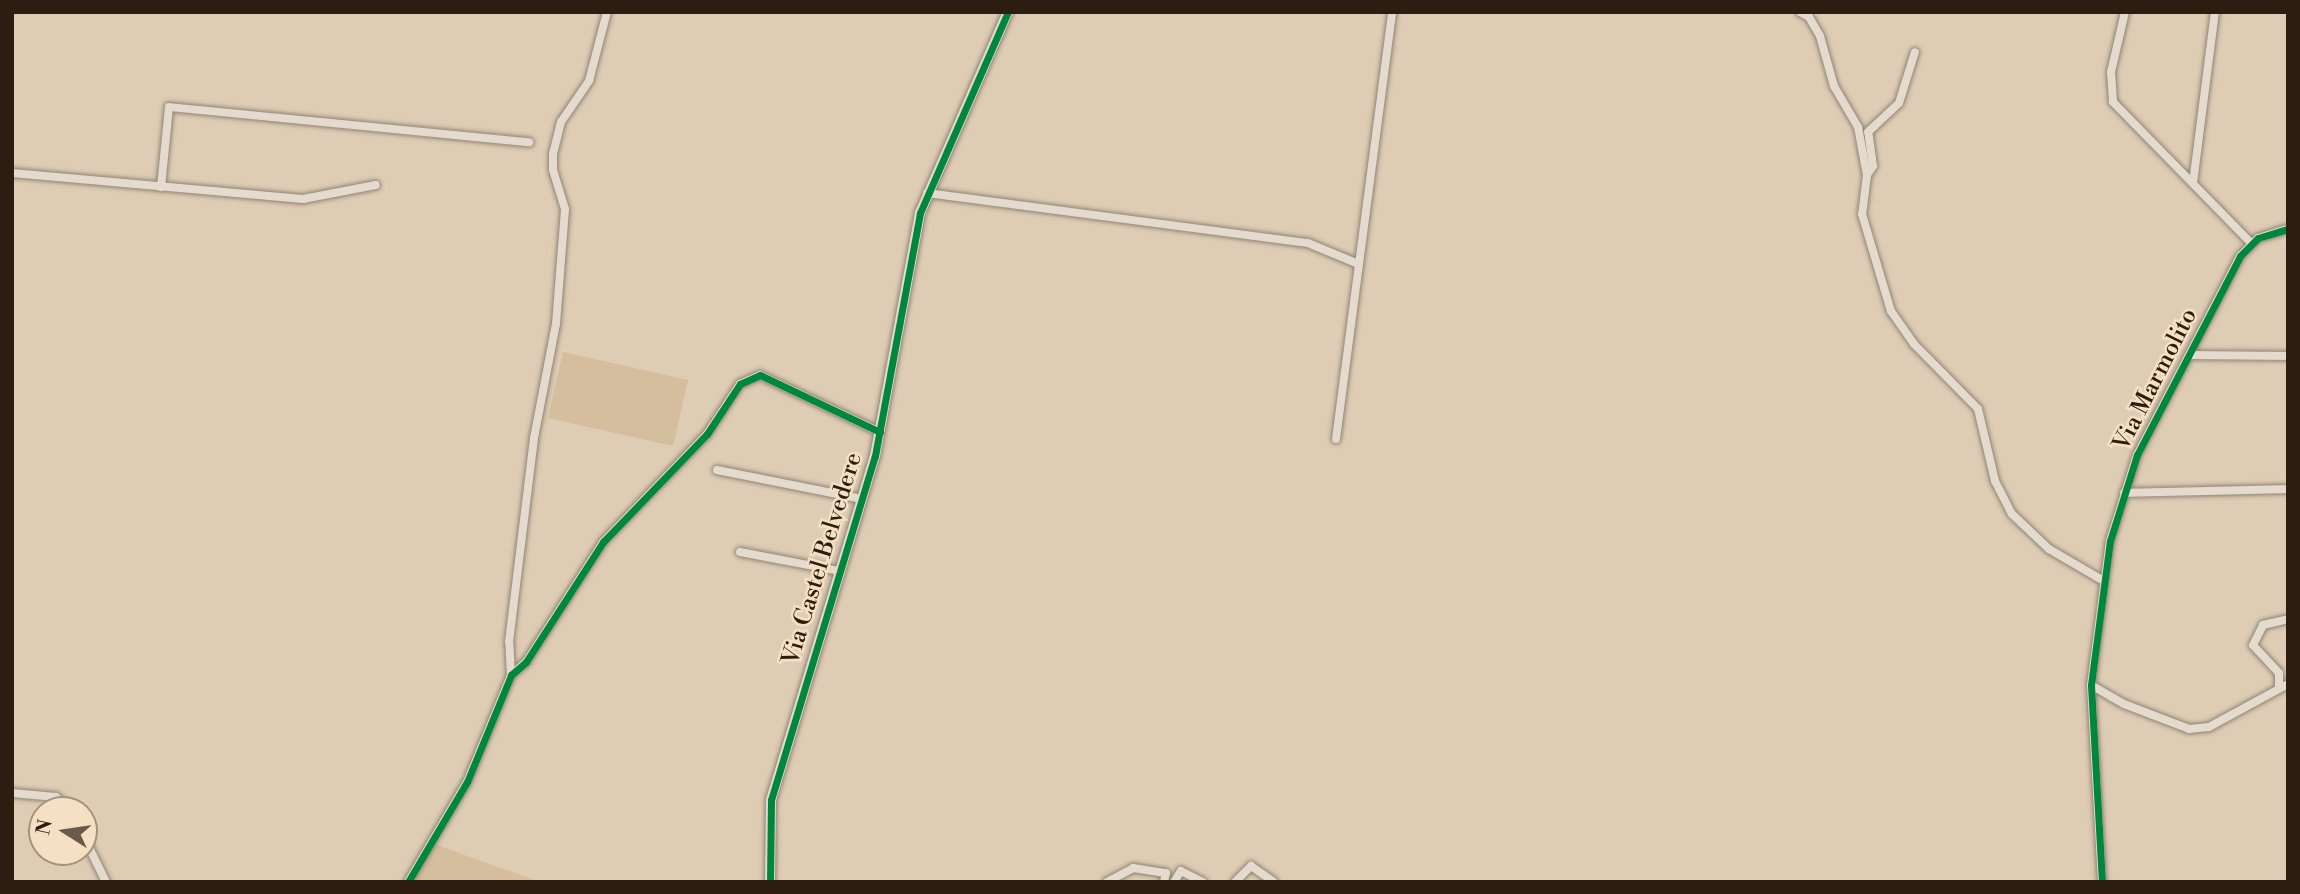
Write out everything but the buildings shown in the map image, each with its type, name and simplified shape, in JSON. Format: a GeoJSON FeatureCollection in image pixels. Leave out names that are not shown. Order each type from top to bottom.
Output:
{"type":"FeatureCollection","features":[{"type":"Feature","properties":{"kind":"street"},"geometry":{"type":"LineString","coordinates":[[408,882],[467,782],[511,675],[509,642],[534,438],[556,324],[565,209],[553,170],[553,154],[561,122],[589,81],[607,12]]}},
{"type":"Feature","properties":{"kind":"street","name":"Via Castel Belvedere"},"geometry":{"type":"LineString","coordinates":[[770,882],[771,800],[841,572],[880,432],[914,239],[927,193],[1008,12]]}},
{"type":"Feature","properties":{"kind":"street"},"geometry":{"type":"LineString","coordinates":[[1336,439],[1356,263],[1392,12]]}},
{"type":"Feature","properties":{"kind":"street"},"geometry":{"type":"LineString","coordinates":[[1800,12],[1810,17],[1834,86],[1855,120],[1867,175],[1862,214],[1895,318],[1978,409],[1995,481],[2012,514],[2049,549],[2102,580]]}},
{"type":"Feature","properties":{"kind":"street"},"geometry":{"type":"LineString","coordinates":[[2125,12],[2109,95],[2133,125],[2251,243],[2288,229]]}},
{"type":"Feature","properties":{"kind":"street"},"geometry":{"type":"LineString","coordinates":[[2193,183],[2215,12]]}},
{"type":"Feature","properties":{"kind":"street"},"geometry":{"type":"LineString","coordinates":[[1867,175],[1873,166],[1868,132],[1899,103],[1915,52]]}},
{"type":"Feature","properties":{"kind":"street"},"geometry":{"type":"LineString","coordinates":[[161,187],[169,107],[529,142]]}},
{"type":"Feature","properties":{"kind":"street"},"geometry":{"type":"LineString","coordinates":[[12,173],[303,199],[376,185]]}},
{"type":"Feature","properties":{"kind":"street"},"geometry":{"type":"LineString","coordinates":[[927,193],[1308,243],[1356,263]]}},
{"type":"Feature","properties":{"kind":"street","name":"Via Marmolito"},"geometry":{"type":"LineString","coordinates":[[2102,882],[2091,685],[2102,580],[2124,493],[2145,439],[2192,355],[2240,256],[2251,243]]}},
{"type":"Feature","properties":{"kind":"street"},"geometry":{"type":"LineString","coordinates":[[2192,355],[2288,356]]}},
{"type":"Feature","properties":{"kind":"street"},"geometry":{"type":"LineString","coordinates":[[511,675],[526,662],[612,531],[699,444],[750,376],[760,375],[880,432]]}},
{"type":"Feature","properties":{"kind":"street"},"geometry":{"type":"LineString","coordinates":[[717,470],[862,499]]}},
{"type":"Feature","properties":{"kind":"street"},"geometry":{"type":"LineString","coordinates":[[2124,493],[2288,489]]}},
{"type":"Feature","properties":{"kind":"street"},"geometry":{"type":"LineString","coordinates":[[740,552],[841,572]]}},
{"type":"Feature","properties":{"kind":"street"},"geometry":{"type":"LineString","coordinates":[[2091,685],[2124,704],[2189,729],[2209,727],[2283,685],[2279,673],[2253,645],[2263,625],[2288,619]]}},
{"type":"Feature","properties":{"kind":"street"},"geometry":{"type":"LineString","coordinates":[[12,793],[45,796]]}},
{"type":"Feature","properties":{"kind":"street"},"geometry":{"type":"LineString","coordinates":[[98,865],[106,882]]}},
{"type":"Feature","properties":{"kind":"street"},"geometry":{"type":"LineString","coordinates":[[1235,882],[1251,866],[1273,882]]}},
{"type":"Feature","properties":{"kind":"street"},"geometry":{"type":"LineString","coordinates":[[1107,882],[1133,868],[1166,873],[1164,882]]}},
{"type":"Feature","properties":{"kind":"street"},"geometry":{"type":"LineString","coordinates":[[1174,882],[1181,871],[1203,882]]}},
{"type":"Feature","properties":{"kind":"shaded area"},"geometry":{"type":"Polygon","coordinates":[[[563,352],[688,380],[673,446],[548,418],[563,352]]]}},
{"type":"Feature","properties":{"kind":"shaded area"},"geometry":{"type":"Polygon","coordinates":[[[433,843],[459,853],[540,882],[410,882],[433,843]]]}},
{"type":"Feature","properties":{"kind":"cycle path"},"geometry":{"type":"LineString","coordinates":[[770,882],[771,800],[875,456],[920,213],[1008,12]]}},
{"type":"Feature","properties":{"kind":"cycle path"},"geometry":{"type":"LineString","coordinates":[[2102,882],[2091,685],[2110,541],[2137,455],[2240,256],[2258,238],[2288,229]]}},
{"type":"Feature","properties":{"kind":"cycle path"},"geometry":{"type":"LineString","coordinates":[[408,882],[467,782],[511,675],[526,662],[603,542],[707,434],[740,384],[760,375],[880,432]]}}]}
